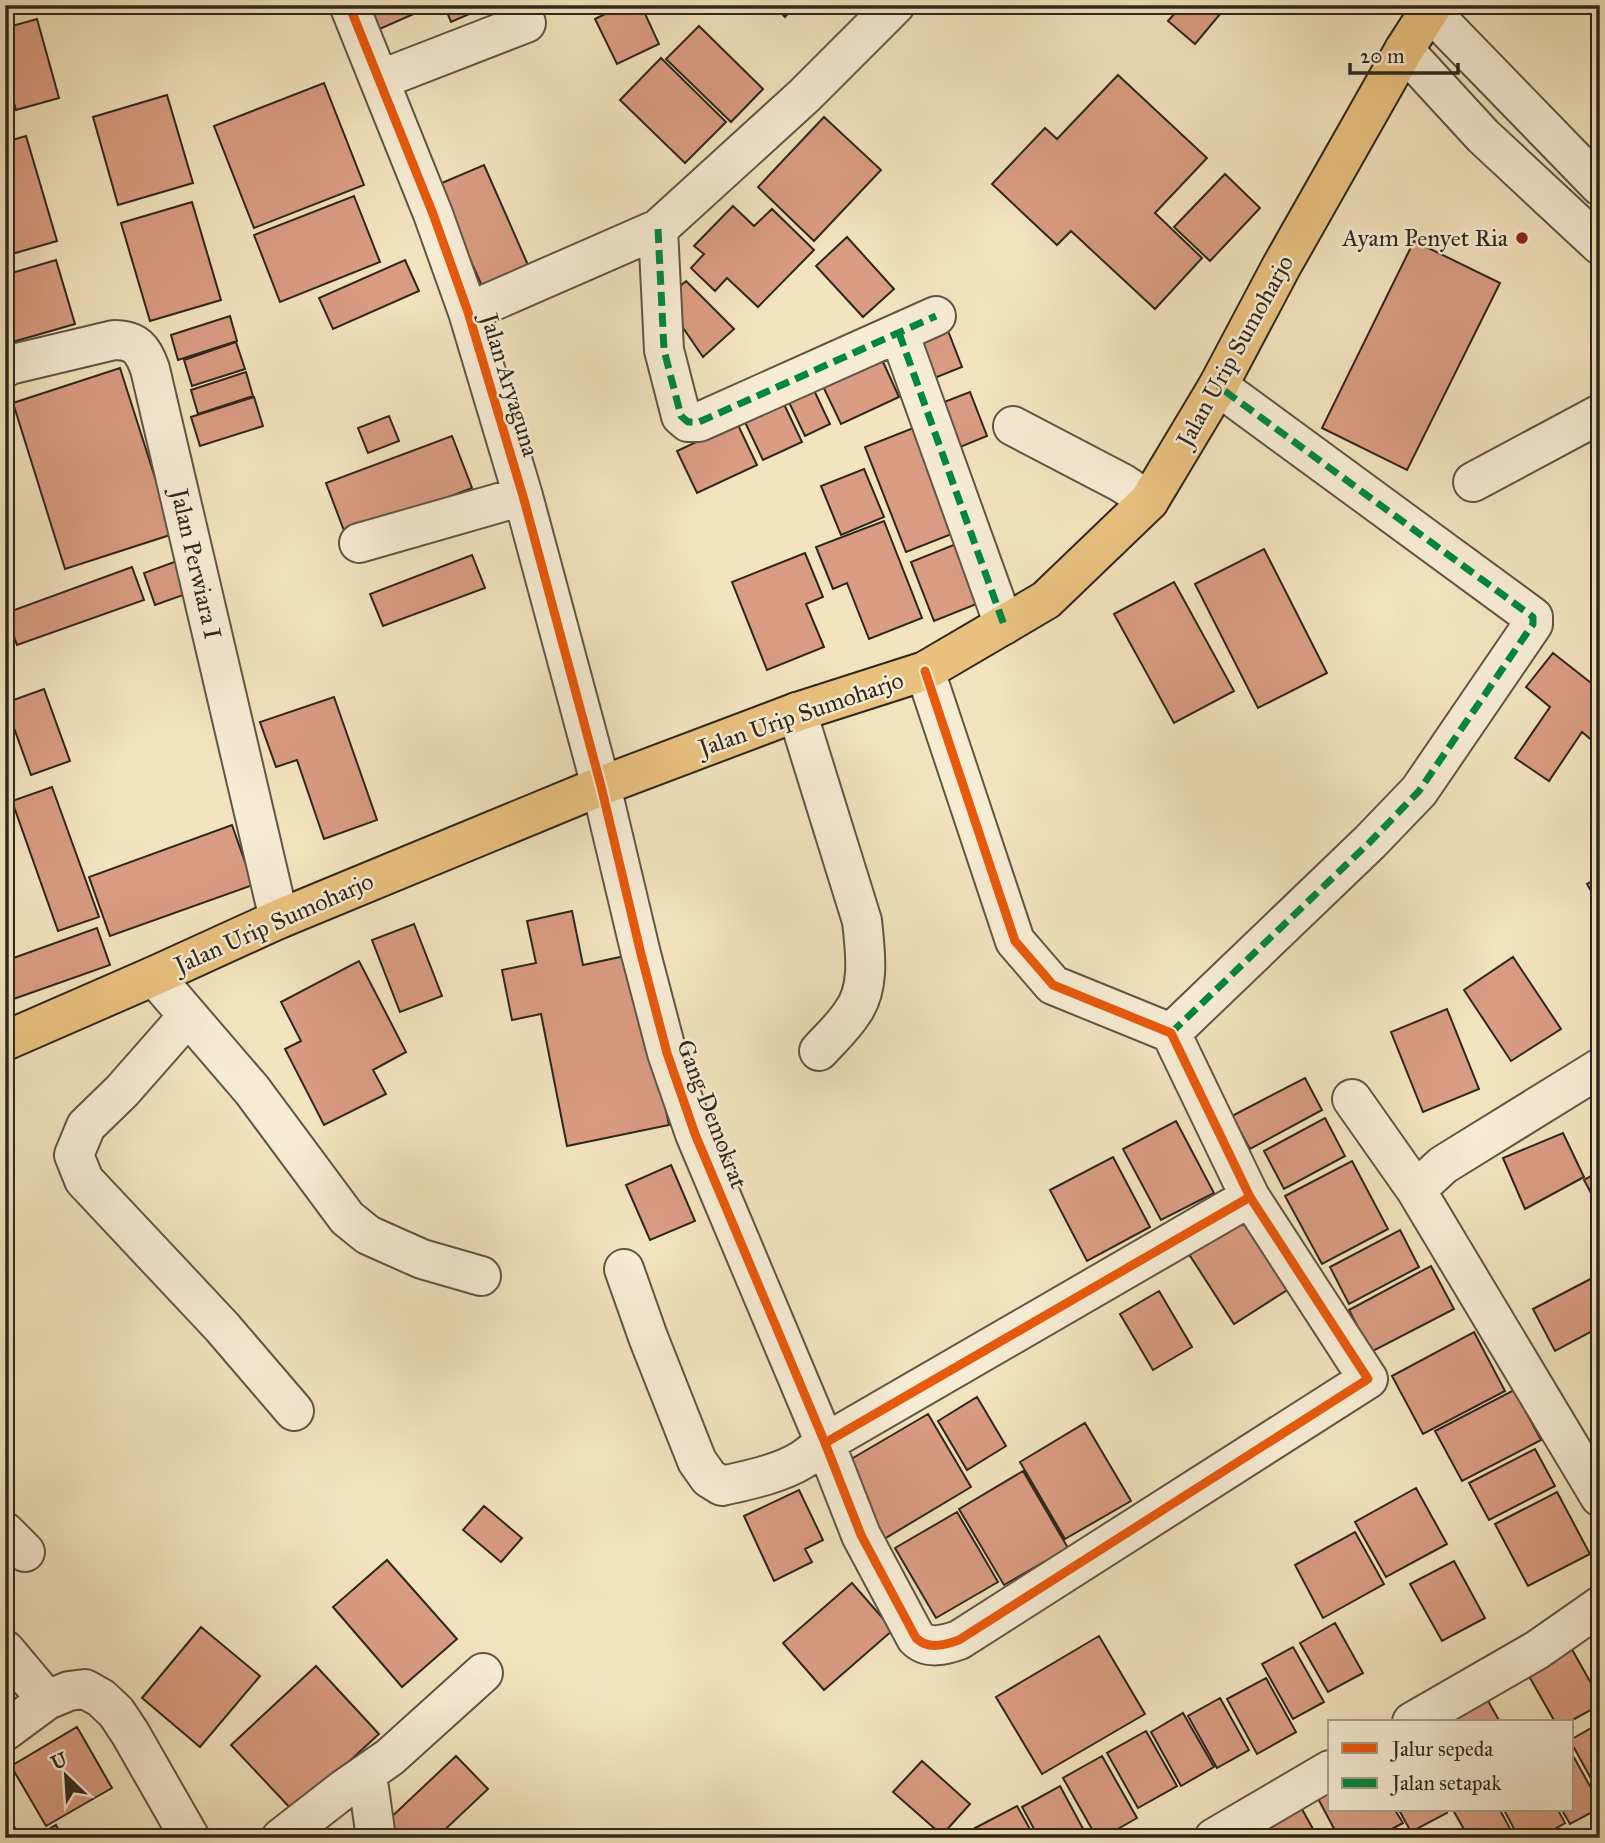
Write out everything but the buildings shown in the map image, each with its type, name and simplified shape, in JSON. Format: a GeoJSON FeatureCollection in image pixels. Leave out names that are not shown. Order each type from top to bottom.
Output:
{"type":"FeatureCollection","features":[{"type":"Feature","properties":{"kind":"main road","name":"Jalan Urip Sumoharjo"},"geometry":{"type":"LineString","coordinates":[[5,1041],[279,919],[601,786],[797,712],[925,671],[1046,600],[1149,501],[1218,386],[1281,267],[1404,50],[1431,8]]}},
{"type":"Feature","properties":{"kind":"street","name":"Jalan Aryaguna"},"geometry":{"type":"LineString","coordinates":[[349,5],[433,214],[468,312],[523,496],[601,786]]}},
{"type":"Feature","properties":{"kind":"street"},"geometry":{"type":"LineString","coordinates":[[468,312],[658,229],[804,96],[895,5]]}},
{"type":"Feature","properties":{"kind":"street"},"geometry":{"type":"LineString","coordinates":[[1431,8],[1600,186]]}},
{"type":"Feature","properties":{"kind":"street"},"geometry":{"type":"LineString","coordinates":[[379,79],[526,23]]}},
{"type":"Feature","properties":{"kind":"street"},"geometry":{"type":"LineString","coordinates":[[1404,50],[1483,136],[1600,245]]}},
{"type":"Feature","properties":{"kind":"street"},"geometry":{"type":"LineString","coordinates":[[658,229],[664,350],[681,416],[688,422],[699,422],[936,316]]}},
{"type":"Feature","properties":{"kind":"street"},"geometry":{"type":"LineString","coordinates":[[899,333],[1004,625]]}},
{"type":"Feature","properties":{"kind":"street","name":"Jalan Perwiara I"},"geometry":{"type":"LineString","coordinates":[[7,362],[114,340],[133,343],[145,355],[279,919]]}},
{"type":"Feature","properties":{"kind":"street"},"geometry":{"type":"LineString","coordinates":[[1171,1033],[1360,852],[1419,791],[1533,624],[1533,617],[1218,386]]}},
{"type":"Feature","properties":{"kind":"street"},"geometry":{"type":"LineString","coordinates":[[1473,482],[1600,414]]}},
{"type":"Feature","properties":{"kind":"street"},"geometry":{"type":"LineString","coordinates":[[1013,426],[1122,483],[1149,501]]}},
{"type":"Feature","properties":{"kind":"street"},"geometry":{"type":"LineString","coordinates":[[359,543],[523,496]]}},
{"type":"Feature","properties":{"kind":"street"},"geometry":{"type":"LineString","coordinates":[[624,1269],[697,1461],[709,1478],[722,1486],[746,1481],[800,1461],[825,1443],[1250,1197],[1171,1033],[1053,985],[1015,941],[925,671]]}},
{"type":"Feature","properties":{"kind":"street"},"geometry":{"type":"LineString","coordinates":[[797,712],[862,921],[864,948],[865,981],[854,1011],[819,1051]]}},
{"type":"Feature","properties":{"kind":"street","name":"Gang Demokrat"},"geometry":{"type":"LineString","coordinates":[[601,786],[667,1053],[695,1134],[861,1535],[921,1643],[936,1646],[959,1640],[1368,1379],[1250,1197]]}},
{"type":"Feature","properties":{"kind":"street"},"geometry":{"type":"LineString","coordinates":[[154,976],[252,1090],[347,1218],[368,1235],[422,1259],[481,1276]]}},
{"type":"Feature","properties":{"kind":"street"},"geometry":{"type":"LineString","coordinates":[[188,1016],[122,1091],[86,1126],[74,1155],[84,1180],[222,1327],[294,1411]]}},
{"type":"Feature","properties":{"kind":"street"},"geometry":{"type":"LineString","coordinates":[[1416,1189],[1443,1165],[1600,1068]]}},
{"type":"Feature","properties":{"kind":"street"},"geometry":{"type":"LineString","coordinates":[[1352,1099],[1416,1189],[1600,1497]]}},
{"type":"Feature","properties":{"kind":"street"},"geometry":{"type":"LineString","coordinates":[[1415,1720],[1536,1650],[1600,1606]]}},
{"type":"Feature","properties":{"kind":"street"},"geometry":{"type":"LineString","coordinates":[[5,1650],[47,1700]]}},
{"type":"Feature","properties":{"kind":"street"},"geometry":{"type":"LineString","coordinates":[[281,1838],[401,1747],[483,1672]]}},
{"type":"Feature","properties":{"kind":"street"},"geometry":{"type":"LineString","coordinates":[[5,1731],[47,1700],[69,1691],[85,1689],[101,1698],[116,1712],[190,1838]]}},
{"type":"Feature","properties":{"kind":"street"},"geometry":{"type":"LineString","coordinates":[[1214,1838],[1328,1771]]}},
{"type":"Feature","properties":{"kind":"street"},"geometry":{"type":"LineString","coordinates":[[367,1774],[376,1838]]}},
{"type":"Feature","properties":{"kind":"marked path"},"geometry":{"type":"LineString","coordinates":[[658,229],[664,350],[681,416],[688,422],[699,422],[936,316]]}},
{"type":"Feature","properties":{"kind":"marked path"},"geometry":{"type":"LineString","coordinates":[[899,333],[1004,625]]}},
{"type":"Feature","properties":{"kind":"marked path"},"geometry":{"type":"LineString","coordinates":[[1171,1033],[1370,842],[1419,791],[1533,624],[1533,617],[1218,386]]}},
{"type":"Feature","properties":{"kind":"cycle path"},"geometry":{"type":"LineString","coordinates":[[349,5],[433,214],[468,312],[523,496],[601,786],[667,1053],[695,1134],[825,1443]]}},
{"type":"Feature","properties":{"kind":"cycle path"},"geometry":{"type":"LineString","coordinates":[[925,671],[1015,941],[1053,985],[1171,1033],[1250,1197],[1368,1379],[959,1640],[937,1645],[921,1642],[916,1638],[861,1535],[825,1443],[1250,1197]]}},
{"type":"Feature","properties":{"kind":"place","name":"Ayam Penyet Ria"},"geometry":{"type":"Point","coordinates":[1522,238]}}]}
